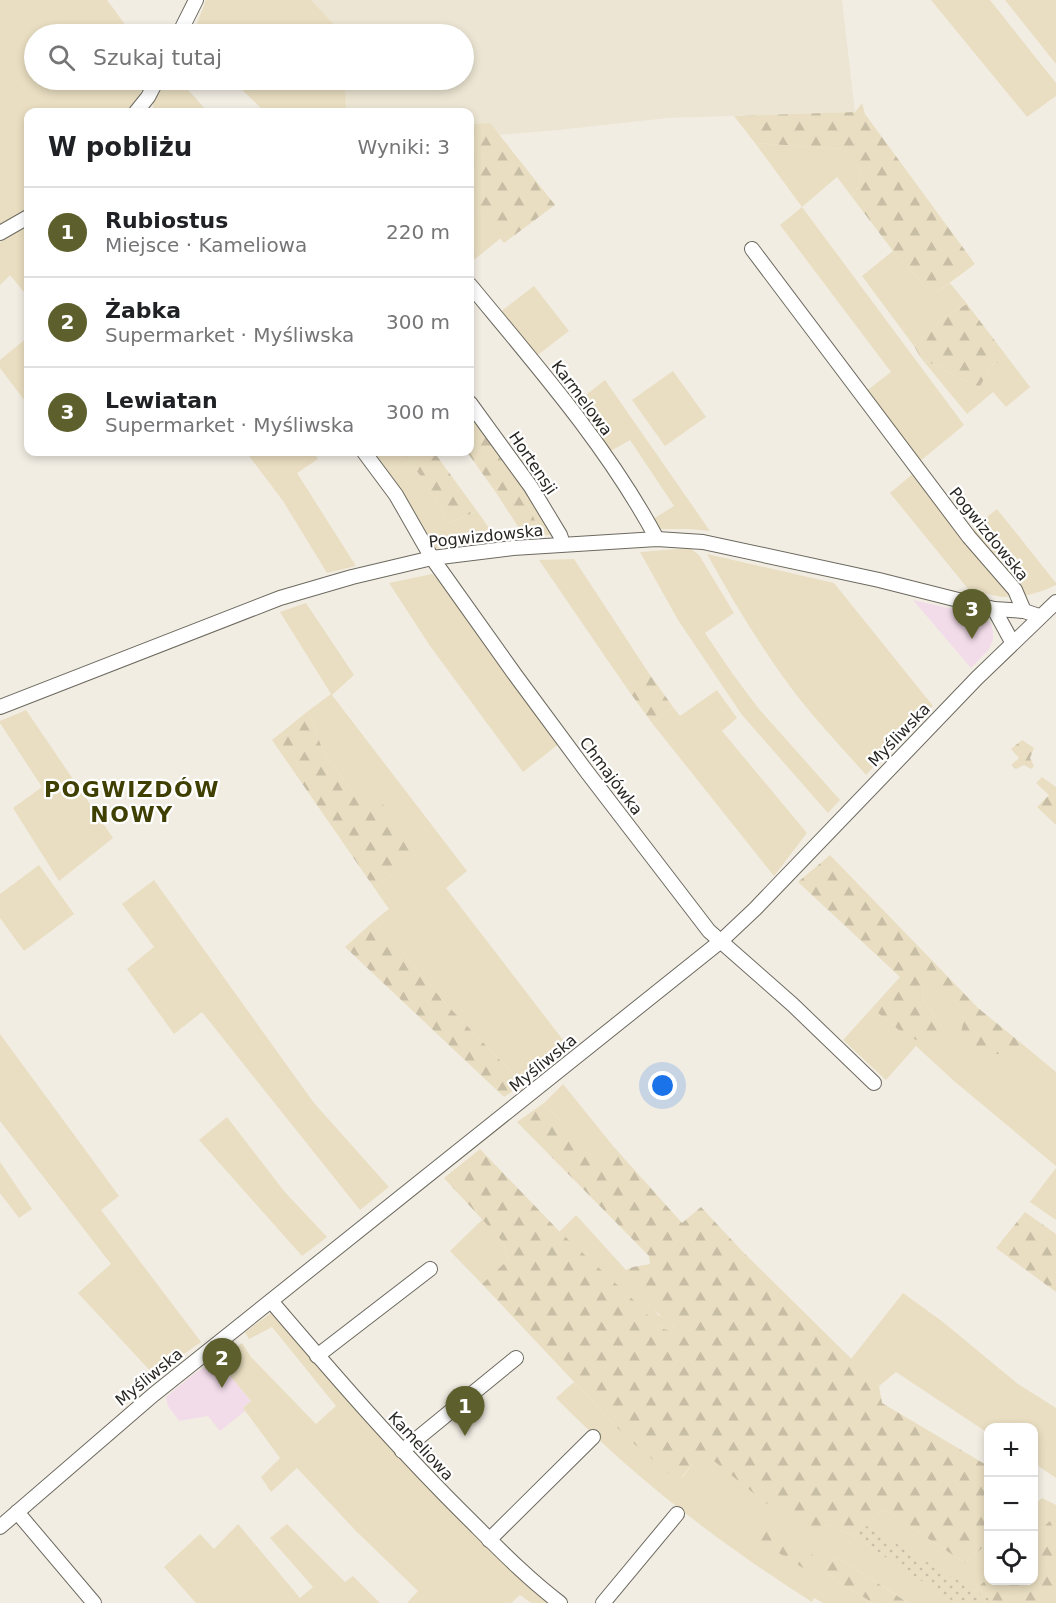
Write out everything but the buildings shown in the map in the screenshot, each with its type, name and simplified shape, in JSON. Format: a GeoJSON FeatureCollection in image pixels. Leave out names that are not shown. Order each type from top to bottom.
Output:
{"type":"FeatureCollection","features":[{"type":"Feature","properties":{"kind":"street"},"geometry":{"type":"LineString","coordinates":[[184,24],[196,0]]}},
{"type":"Feature","properties":{"kind":"street"},"geometry":{"type":"LineString","coordinates":[[141,108],[151,90]]}},
{"type":"Feature","properties":{"kind":"street"},"geometry":{"type":"LineString","coordinates":[[0,233],[24,219]]}},
{"type":"Feature","properties":{"kind":"street","name":"Pogwizdowska"},"geometry":{"type":"LineString","coordinates":[[752,249],[969,537],[1015,590],[1024,611]]}},
{"type":"Feature","properties":{"kind":"street","name":"Karmelowa"},"geometry":{"type":"LineString","coordinates":[[474,290],[584,427],[640,507],[657,539]]}},
{"type":"Feature","properties":{"kind":"street","name":"Hortensji"},"geometry":{"type":"LineString","coordinates":[[474,409],[531,487],[563,544]]}},
{"type":"Feature","properties":{"kind":"street","name":"Chmajówka"},"geometry":{"type":"LineString","coordinates":[[367,456],[396,495],[432,558],[586,772],[709,931],[793,1005],[874,1083]]}},
{"type":"Feature","properties":{"kind":"street","name":"Pogwizdowska"},"geometry":{"type":"LineString","coordinates":[[0,707],[272,600],[336,581],[432,558],[563,544],[657,539],[687,540],[729,546],[994,609],[1024,611],[1040,616]]}},
{"type":"Feature","properties":{"kind":"street","name":"Myśliwska"},"geometry":{"type":"LineString","coordinates":[[0,1527],[153,1395],[721,941],[755,909],[1012,642],[1056,602]]}},
{"type":"Feature","properties":{"kind":"street"},"geometry":{"type":"LineString","coordinates":[[994,609],[1012,642]]}},
{"type":"Feature","properties":{"kind":"street"},"geometry":{"type":"LineString","coordinates":[[317,1356],[430,1269]]}},
{"type":"Feature","properties":{"kind":"street","name":"Kameliowa"},"geometry":{"type":"LineString","coordinates":[[271,1301],[402,1451],[489,1540],[560,1603]]}},
{"type":"Feature","properties":{"kind":"street"},"geometry":{"type":"LineString","coordinates":[[402,1451],[516,1358]]}},
{"type":"Feature","properties":{"kind":"street"},"geometry":{"type":"LineString","coordinates":[[489,1540],[593,1437]]}},
{"type":"Feature","properties":{"kind":"street"},"geometry":{"type":"LineString","coordinates":[[17,1512],[94,1603]]}},
{"type":"Feature","properties":{"kind":"street"},"geometry":{"type":"LineString","coordinates":[[603,1603],[677,1514]]}},
{"type":"Feature","properties":{"kind":"shaded area"},"geometry":{"type":"Polygon","coordinates":[[[311,0],[842,0],[855,112],[668,118],[499,135],[490,123],[474,124],[474,108],[346,108],[345,90],[474,90],[474,24],[334,24],[311,0]]]}},
{"type":"Feature","properties":{"kind":"shaded area"},"geometry":{"type":"Polygon","coordinates":[[[913,600],[983,616],[991,624],[993,632],[993,640],[989,649],[971,668],[913,600]]]}},
{"type":"Feature","properties":{"kind":"shaded area"},"geometry":{"type":"Polygon","coordinates":[[[217,1360],[251,1401],[243,1407],[245,1411],[220,1431],[208,1416],[179,1421],[168,1406],[166,1397],[195,1373],[217,1360]]]}},
{"type":"Feature","properties":{"kind":"green space"},"geometry":{"type":"Polygon","coordinates":[[[0,0],[107,0],[125,24],[24,24],[24,90],[142,90],[130,108],[24,108],[24,212],[0,227],[0,0]]]}},
{"type":"Feature","properties":{"kind":"green space"},"geometry":{"type":"Polygon","coordinates":[[[206,0],[311,0],[334,24],[197,24],[206,0]]]}},
{"type":"Feature","properties":{"kind":"green space"},"geometry":{"type":"Polygon","coordinates":[[[931,0],[990,0],[1056,83],[1056,96],[1027,117],[931,0]]]}},
{"type":"Feature","properties":{"kind":"green space"},"geometry":{"type":"Polygon","coordinates":[[[1005,0],[1056,0],[1056,64],[1005,0]]]}},
{"type":"Feature","properties":{"kind":"green space"},"geometry":{"type":"Polygon","coordinates":[[[161,90],[188,90],[205,108],[153,108],[153,103],[161,90]]]}},
{"type":"Feature","properties":{"kind":"green space"},"geometry":{"type":"Polygon","coordinates":[[[242,90],[345,90],[346,108],[261,108],[242,90]]]}},
{"type":"Feature","properties":{"kind":"green space"},"geometry":{"type":"Polygon","coordinates":[[[862,103],[865,114],[975,264],[933,295],[893,251],[852,197],[859,185],[860,170],[844,149],[755,143],[734,116],[855,112],[862,103]]]}},
{"type":"Feature","properties":{"kind":"green space"},"geometry":{"type":"Polygon","coordinates":[[[490,123],[555,205],[504,243],[474,205],[474,124],[490,123]]]}},
{"type":"Feature","properties":{"kind":"green space"},"geometry":{"type":"Polygon","coordinates":[[[755,143],[844,149],[860,169],[859,185],[852,197],[837,177],[802,207],[755,143]]]}},
{"type":"Feature","properties":{"kind":"green space"},"geometry":{"type":"Polygon","coordinates":[[[474,205],[501,238],[474,260],[474,205]]]}},
{"type":"Feature","properties":{"kind":"green space"},"geometry":{"type":"Polygon","coordinates":[[[802,207],[964,425],[919,462],[865,392],[891,372],[780,225],[802,207]]]}},
{"type":"Feature","properties":{"kind":"green space"},"geometry":{"type":"Polygon","coordinates":[[[24,228],[24,292],[10,275],[0,285],[0,242],[24,228]]]}},
{"type":"Feature","properties":{"kind":"green space"},"geometry":{"type":"Polygon","coordinates":[[[893,251],[933,295],[950,283],[967,304],[942,319],[914,346],[862,276],[893,251]]]}},
{"type":"Feature","properties":{"kind":"green space"},"geometry":{"type":"Polygon","coordinates":[[[534,286],[569,331],[535,357],[499,313],[534,286]]]}},
{"type":"Feature","properties":{"kind":"green space"},"geometry":{"type":"Polygon","coordinates":[[[967,304],[1008,358],[992,365],[979,388],[921,358],[914,346],[942,319],[967,304]]]}},
{"type":"Feature","properties":{"kind":"green space"},"geometry":{"type":"Polygon","coordinates":[[[24,340],[24,400],[0,368],[0,360],[24,340]]]}},
{"type":"Feature","properties":{"kind":"green space"},"geometry":{"type":"Polygon","coordinates":[[[921,358],[979,388],[992,365],[1008,358],[1030,387],[1006,407],[993,392],[967,414],[921,358]]]}},
{"type":"Feature","properties":{"kind":"green space"},"geometry":{"type":"Polygon","coordinates":[[[673,371],[706,417],[665,446],[632,400],[673,371]]]}},
{"type":"Feature","properties":{"kind":"green space"},"geometry":{"type":"Polygon","coordinates":[[[605,380],[710,531],[658,529],[653,519],[674,506],[630,440],[607,453],[573,405],[605,380]]]}},
{"type":"Feature","properties":{"kind":"green space"},"geometry":{"type":"Polygon","coordinates":[[[474,420],[513,468],[539,530],[524,536],[470,456],[474,456],[474,420]]]}},
{"type":"Feature","properties":{"kind":"green space"},"geometry":{"type":"Polygon","coordinates":[[[249,456],[316,456],[318,459],[297,473],[356,566],[327,573],[283,501],[249,456]]]}},
{"type":"Feature","properties":{"kind":"green space"},"geometry":{"type":"Polygon","coordinates":[[[376,456],[406,456],[449,523],[477,511],[496,538],[434,549],[422,524],[376,456]]]}},
{"type":"Feature","properties":{"kind":"green space"},"geometry":{"type":"Polygon","coordinates":[[[406,456],[437,456],[477,511],[449,523],[406,456]]]}},
{"type":"Feature","properties":{"kind":"green space"},"geometry":{"type":"Polygon","coordinates":[[[513,468],[553,535],[524,536],[539,530],[513,468]]]}},
{"type":"Feature","properties":{"kind":"green space"},"geometry":{"type":"Polygon","coordinates":[[[915,472],[1013,596],[1002,597],[969,590],[890,493],[915,472]]]}},
{"type":"Feature","properties":{"kind":"green space"},"geometry":{"type":"Polygon","coordinates":[[[997,509],[1056,585],[1025,596],[971,530],[997,509]]]}},
{"type":"Feature","properties":{"kind":"green space"},"geometry":{"type":"Polygon","coordinates":[[[690,548],[699,555],[734,613],[705,633],[759,709],[840,800],[828,813],[742,715],[678,620],[640,552],[690,548]]]}},
{"type":"Feature","properties":{"kind":"green space"},"geometry":{"type":"Polygon","coordinates":[[[707,554],[834,583],[933,706],[866,775],[817,721],[776,667],[707,554]]]}},
{"type":"Feature","properties":{"kind":"green space"},"geometry":{"type":"Polygon","coordinates":[[[574,559],[648,672],[626,687],[539,560],[574,559]]]}},
{"type":"Feature","properties":{"kind":"green space"},"geometry":{"type":"Polygon","coordinates":[[[432,574],[452,592],[560,743],[523,772],[430,646],[389,583],[432,574]]]}},
{"type":"Feature","properties":{"kind":"green space"},"geometry":{"type":"Polygon","coordinates":[[[306,603],[354,675],[332,695],[467,871],[446,888],[570,1049],[523,1084],[445,1003],[375,920],[389,909],[375,889],[418,852],[359,800],[323,751],[308,711],[331,694],[280,612],[306,603]]]}},
{"type":"Feature","properties":{"kind":"green space"},"geometry":{"type":"Polygon","coordinates":[[[648,672],[673,707],[652,723],[626,687],[648,672]]]}},
{"type":"Feature","properties":{"kind":"green space"},"geometry":{"type":"Polygon","coordinates":[[[717,690],[737,718],[722,731],[807,833],[774,876],[652,723],[673,707],[680,716],[717,690]]]}},
{"type":"Feature","properties":{"kind":"green space"},"geometry":{"type":"Polygon","coordinates":[[[26,710],[113,838],[59,881],[13,808],[42,787],[0,723],[26,710]]]}},
{"type":"Feature","properties":{"kind":"green space"},"geometry":{"type":"Polygon","coordinates":[[[308,711],[323,751],[359,800],[381,802],[418,852],[375,889],[272,740],[308,711]]]}},
{"type":"Feature","properties":{"kind":"green space"},"geometry":{"type":"Polygon","coordinates":[[[1022,740],[1034,748],[1030,758],[1034,766],[1031,769],[1024,765],[1016,769],[1011,765],[1019,758],[1011,749],[1022,740]]]}},
{"type":"Feature","properties":{"kind":"green space"},"geometry":{"type":"Polygon","coordinates":[[[1042,777],[1056,787],[1056,825],[1037,807],[1049,795],[1036,783],[1042,777]]]}},
{"type":"Feature","properties":{"kind":"green space"},"geometry":{"type":"Polygon","coordinates":[[[830,855],[978,1008],[1021,1043],[1013,1054],[980,1054],[961,1033],[964,1018],[923,984],[922,998],[944,1030],[933,1046],[906,1036],[872,1008],[900,977],[798,882],[830,855]]]}},
{"type":"Feature","properties":{"kind":"green space"},"geometry":{"type":"Polygon","coordinates":[[[39,865],[74,914],[24,951],[0,918],[0,894],[39,865]]]}},
{"type":"Feature","properties":{"kind":"green space"},"geometry":{"type":"Polygon","coordinates":[[[154,880],[314,1103],[389,1187],[360,1210],[202,1012],[174,1034],[127,969],[154,947],[122,904],[154,880]]]}},
{"type":"Feature","properties":{"kind":"green space"},"geometry":{"type":"Polygon","coordinates":[[[375,920],[445,1003],[523,1084],[504,1097],[345,947],[375,920]]]}},
{"type":"Feature","properties":{"kind":"green space"},"geometry":{"type":"Polygon","coordinates":[[[923,983],[964,1018],[1013,1054],[1021,1043],[1056,1072],[1056,1166],[954,1081],[916,1046],[886,1080],[843,1040],[872,1008],[906,1036],[944,1030],[922,998],[923,983]]]}},
{"type":"Feature","properties":{"kind":"green space"},"geometry":{"type":"Polygon","coordinates":[[[0,1034],[119,1196],[101,1210],[201,1342],[154,1375],[78,1293],[111,1264],[0,1121],[0,1034]]]}},
{"type":"Feature","properties":{"kind":"green space"},"geometry":{"type":"Polygon","coordinates":[[[563,1084],[613,1146],[602,1155],[590,1155],[544,1103],[563,1084]]]}},
{"type":"Feature","properties":{"kind":"green space"},"geometry":{"type":"Polygon","coordinates":[[[544,1103],[590,1155],[602,1155],[613,1146],[682,1223],[701,1207],[743,1252],[879,1386],[882,1403],[984,1464],[984,1546],[965,1563],[885,1510],[863,1524],[855,1537],[829,1525],[808,1531],[763,1501],[703,1452],[681,1478],[673,1477],[625,1436],[482,1284],[508,1260],[503,1242],[444,1178],[480,1149],[559,1231],[640,1306],[658,1327],[673,1332],[674,1323],[653,1309],[626,1270],[650,1264],[649,1256],[517,1122],[544,1103]]]}},
{"type":"Feature","properties":{"kind":"green space"},"geometry":{"type":"Polygon","coordinates":[[[227,1117],[284,1191],[327,1237],[302,1256],[199,1140],[227,1117]]]}},
{"type":"Feature","properties":{"kind":"green space"},"geometry":{"type":"Polygon","coordinates":[[[0,1162],[32,1209],[19,1218],[0,1193],[0,1162]]]}},
{"type":"Feature","properties":{"kind":"green space"},"geometry":{"type":"Polygon","coordinates":[[[1056,1168],[1056,1220],[1030,1202],[1056,1168]]]}},
{"type":"Feature","properties":{"kind":"green space"},"geometry":{"type":"Polygon","coordinates":[[[1025,1212],[1056,1234],[1056,1292],[996,1248],[1025,1212]]]}},
{"type":"Feature","properties":{"kind":"green space"},"geometry":{"type":"Polygon","coordinates":[[[576,1215],[626,1270],[658,1315],[674,1322],[673,1332],[658,1327],[640,1306],[559,1232],[576,1215]]]}},
{"type":"Feature","properties":{"kind":"green space"},"geometry":{"type":"Polygon","coordinates":[[[483,1219],[503,1242],[508,1260],[482,1284],[450,1251],[483,1219]]]}},
{"type":"Feature","properties":{"kind":"green space"},"geometry":{"type":"Polygon","coordinates":[[[903,1293],[943,1322],[1018,1384],[1056,1408],[1056,1478],[1038,1466],[1038,1423],[984,1423],[984,1430],[896,1372],[879,1386],[851,1359],[903,1293]]]}},
{"type":"Feature","properties":{"kind":"green space"},"geometry":{"type":"Polygon","coordinates":[[[271,1313],[282,1322],[418,1477],[484,1542],[554,1603],[531,1603],[520,1595],[511,1603],[407,1603],[418,1591],[355,1530],[297,1468],[271,1492],[261,1477],[280,1458],[243,1408],[251,1401],[217,1360],[242,1343],[251,1357],[316,1424],[336,1406],[272,1327],[249,1339],[245,1332],[271,1313]]]}},
{"type":"Feature","properties":{"kind":"green space"},"geometry":{"type":"Polygon","coordinates":[[[574,1382],[625,1436],[682,1478],[703,1451],[763,1501],[808,1530],[829,1525],[855,1537],[957,1603],[909,1603],[837,1557],[823,1572],[873,1603],[823,1603],[814,1598],[812,1602],[710,1532],[615,1455],[556,1398],[574,1382]]]}},
{"type":"Feature","properties":{"kind":"green space"},"geometry":{"type":"Polygon","coordinates":[[[1042,1498],[1056,1505],[1056,1515],[1038,1532],[1038,1531],[1038,1502],[1042,1498]]]}},
{"type":"Feature","properties":{"kind":"green space"},"geometry":{"type":"Polygon","coordinates":[[[885,1510],[965,1563],[984,1546],[984,1582],[974,1591],[863,1524],[885,1510]]]}},
{"type":"Feature","properties":{"kind":"green space"},"geometry":{"type":"Polygon","coordinates":[[[1056,1515],[1056,1603],[996,1603],[974,1591],[984,1582],[984,1585],[1038,1585],[1038,1532],[1056,1515]]]}},
{"type":"Feature","properties":{"kind":"green space"},"geometry":{"type":"Polygon","coordinates":[[[763,1520],[822,1562],[811,1573],[753,1537],[763,1520]]]}},
{"type":"Feature","properties":{"kind":"green space"},"geometry":{"type":"Polygon","coordinates":[[[238,1524],[300,1598],[313,1587],[270,1538],[287,1524],[345,1582],[353,1576],[380,1603],[196,1603],[164,1567],[200,1534],[214,1549],[238,1524]]]}},
{"type":"Feature","properties":{"kind":"green space"},"geometry":{"type":"Polygon","coordinates":[[[863,1524],[996,1603],[957,1603],[946,1597],[855,1537],[863,1524]]]}},
{"type":"Feature","properties":{"kind":"green space"},"geometry":{"type":"Polygon","coordinates":[[[837,1557],[909,1603],[873,1603],[823,1572],[837,1557]]]}},
{"type":"Feature","properties":{"kind":"place","name":"Lewiatan"},"geometry":{"type":"Point","coordinates":[972,639]}},
{"type":"Feature","properties":{"kind":"place","name":"Żabka"},"geometry":{"type":"Point","coordinates":[222,1388]}},
{"type":"Feature","properties":{"kind":"place","name":"Rubiostus"},"geometry":{"type":"Point","coordinates":[465,1436]}},
{"type":"Feature","properties":{"kind":"district","name":"POGWIZDÓW NOWY"},"geometry":{"type":"Point","coordinates":[132,802]}}]}
